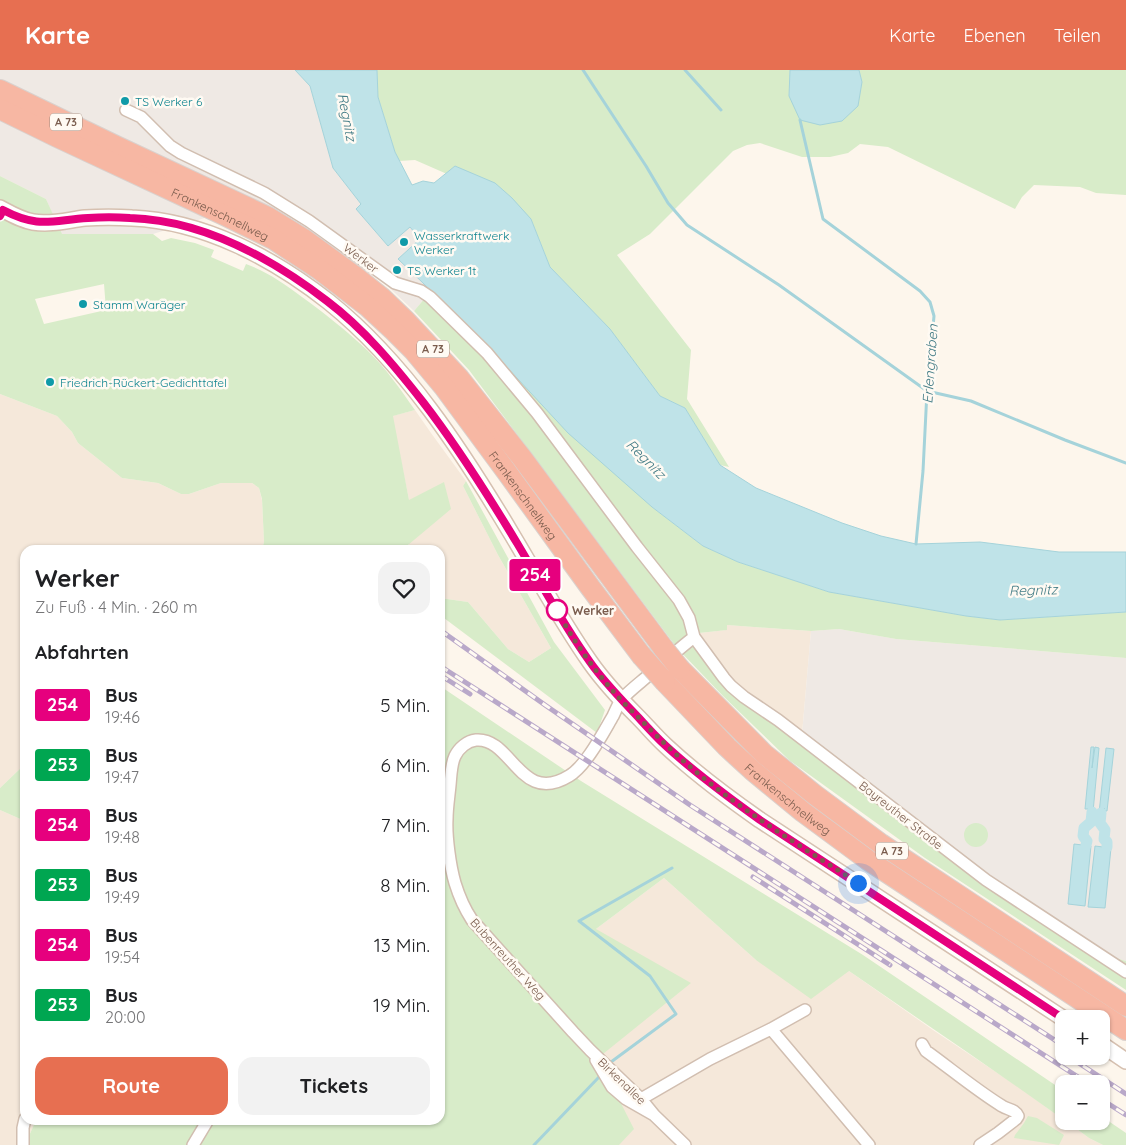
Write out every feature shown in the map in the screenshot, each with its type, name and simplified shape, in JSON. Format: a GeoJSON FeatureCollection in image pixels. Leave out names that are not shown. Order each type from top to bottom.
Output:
{"type":"FeatureCollection","features":[{"type":"Feature","properties":{"kind":"highway","name":"Frankenschnellweg"},"geometry":{"type":"LineString","coordinates":[[5,102],[268,217],[304,239],[381,297],[460,378],[680,669],[764,754],[880,844],[1126,1006]]}},
{"type":"Feature","properties":{"kind":"highway","name":"Frankenschnellweg"},"geometry":{"type":"LineString","coordinates":[[5,102],[98,156],[273,239],[320,270],[367,306],[414,351],[444,387],[641,655],[727,748],[802,812],[868,860],[1126,1030]]}},
{"type":"Feature","properties":{"kind":"main road"},"geometry":{"type":"LineString","coordinates":[[2,209],[24,220],[42,223],[88,218],[131,218],[149,219],[185,227],[221,238],[255,254],[290,274],[328,302],[359,328],[385,355],[439,422],[472,470],[570,633],[591,663],[613,692],[666,746],[729,798],[760,820],[1055,1014]]}},
{"type":"Feature","properties":{"kind":"main road"},"geometry":{"type":"LineString","coordinates":[[1110,1050],[1126,1061]]}},
{"type":"Feature","properties":{"kind":"street","name":"Werker"},"geometry":{"type":"LineString","coordinates":[[126,110],[141,118],[170,146],[181,153],[264,193],[309,221],[395,283],[421,291],[430,297],[487,353],[536,413],[679,600],[689,618],[694,637]]}},
{"type":"Feature","properties":{"kind":"street"},"geometry":{"type":"LineString","coordinates":[[622,700],[694,637]]}},
{"type":"Feature","properties":{"kind":"street","name":"Bayreuther Straße"},"geometry":{"type":"LineString","coordinates":[[694,637],[724,678],[744,697],[778,720],[986,880],[1126,972]]}},
{"type":"Feature","properties":{"kind":"street","name":"Bubenreuther Weg"},"geometry":{"type":"LineString","coordinates":[[445,809],[454,757],[462,746],[477,740],[488,742],[504,753],[532,780],[542,783],[558,782],[571,775],[582,764],[622,700]]}},
{"type":"Feature","properties":{"kind":"street","name":"Bubenreuther Weg"},"geometry":{"type":"LineString","coordinates":[[445,830],[455,882],[466,911],[472,920],[590,1050]]}},
{"type":"Feature","properties":{"kind":"street"},"geometry":{"type":"LineString","coordinates":[[641,1099],[710,1059],[771,1030],[805,1010]]}},
{"type":"Feature","properties":{"kind":"street"},"geometry":{"type":"LineString","coordinates":[[771,1030],[870,1145]]}},
{"type":"Feature","properties":{"kind":"street"},"geometry":{"type":"LineString","coordinates":[[922,1044],[926,1051],[963,1078],[1004,1107],[1017,1113],[1016,1119],[980,1145]]}},
{"type":"Feature","properties":{"kind":"street","name":"Birkenallee"},"geometry":{"type":"LineString","coordinates":[[590,1050],[685,1145]]}},
{"type":"Feature","properties":{"kind":"street","name":"Birkenallee"},"geometry":{"type":"LineString","coordinates":[[590,1050],[612,1087],[626,1099],[654,1115]]}},
{"type":"Feature","properties":{"kind":"street"},"geometry":{"type":"LineString","coordinates":[[23,1145],[24,1125]]}},
{"type":"Feature","properties":{"kind":"street"},"geometry":{"type":"LineString","coordinates":[[193,1145],[206,1125]]}},
{"type":"Feature","properties":{"kind":"shaded area"},"geometry":{"type":"Polygon","coordinates":[[[0,70],[295,70],[310,86],[333,168],[361,204],[356,209],[388,246],[410,227],[420,239],[398,259],[431,291],[414,311],[379,278],[306,226],[259,201],[153,234],[61,234],[46,199],[0,176],[0,70]]]}},
{"type":"Feature","properties":{"kind":"shaded area"},"geometry":{"type":"Polygon","coordinates":[[[0,394],[57,416],[72,432],[78,443],[122,478],[158,483],[181,494],[189,494],[221,483],[252,483],[259,488],[262,500],[263,545],[20,545],[20,769],[0,788],[0,394]]]}},
{"type":"Feature","properties":{"kind":"shaded area"},"geometry":{"type":"Polygon","coordinates":[[[415,410],[466,481],[463,486],[498,555],[551,648],[529,662],[508,649],[468,602],[445,599],[445,545],[409,545],[409,500],[392,416],[415,410]]]}},
{"type":"Feature","properties":{"kind":"shaded area"},"geometry":{"type":"Polygon","coordinates":[[[727,625],[811,631],[802,734],[734,684],[699,633],[726,630],[727,625]]]}},
{"type":"Feature","properties":{"kind":"shaded area"},"geometry":{"type":"Polygon","coordinates":[[[839,629],[896,639],[1126,658],[1126,961],[1102,954],[991,879],[802,734],[811,631],[839,629]]]}},
{"type":"Feature","properties":{"kind":"shaded area"},"geometry":{"type":"Polygon","coordinates":[[[0,810],[20,819],[20,1125],[34,1125],[25,1145],[0,1145],[0,810]]]}},
{"type":"Feature","properties":{"kind":"shaded area"},"geometry":{"type":"Polygon","coordinates":[[[664,878],[756,960],[849,971],[1055,1113],[1055,1130],[1078,1130],[1103,1145],[619,1145],[598,1058],[596,929],[664,878]]]}},
{"type":"Feature","properties":{"kind":"green space"},"geometry":{"type":"Polygon","coordinates":[[[377,70],[790,70],[789,96],[862,82],[859,70],[1126,70],[1126,195],[1096,193],[1080,187],[1034,185],[1022,197],[1015,209],[888,147],[860,144],[848,153],[830,157],[802,157],[760,143],[747,145],[733,151],[650,234],[617,255],[691,350],[687,399],[729,467],[720,465],[685,408],[660,396],[610,329],[550,267],[531,219],[455,166],[447,174],[415,160],[399,161],[378,97],[377,70]]]}},
{"type":"Feature","properties":{"kind":"green space"},"geometry":{"type":"Polygon","coordinates":[[[0,176],[46,199],[62,234],[153,234],[162,241],[171,238],[195,243],[214,250],[211,257],[243,271],[246,264],[261,271],[310,303],[374,357],[415,410],[393,416],[409,500],[444,482],[451,509],[408,545],[263,545],[262,499],[259,488],[252,483],[221,483],[189,494],[181,494],[158,483],[122,478],[78,443],[72,432],[57,416],[0,394],[0,176]],[[104,284],[35,299],[44,324],[106,310],[104,284]]]}},
{"type":"Feature","properties":{"kind":"green space"},"geometry":{"type":"Polygon","coordinates":[[[431,291],[652,507],[703,546],[738,562],[829,592],[966,616],[1000,620],[1126,612],[1126,658],[896,639],[839,629],[811,631],[727,625],[727,630],[699,633],[734,684],[971,865],[1102,954],[1126,961],[1126,990],[925,858],[789,760],[723,696],[677,648],[469,370],[414,311],[431,291]]]}},
{"type":"Feature","properties":{"kind":"green space"},"geometry":{"type":"Polygon","coordinates":[[[466,481],[554,642],[605,710],[597,733],[445,619],[445,599],[468,602],[508,649],[529,662],[551,648],[498,555],[463,486],[466,481]]]}},
{"type":"Feature","properties":{"kind":"green space"},"geometry":{"type":"Polygon","coordinates":[[[445,689],[581,781],[863,955],[1055,1085],[1055,1114],[849,971],[811,999],[756,960],[664,878],[596,929],[691,983],[598,1058],[634,1129],[619,1145],[25,1145],[34,1125],[445,1125],[445,689]]]}},
{"type":"Feature","properties":{"kind":"green space"},"geometry":{"type":"Polygon","coordinates":[[[20,769],[20,819],[0,810],[0,788],[20,769]]]}},
{"type":"Feature","properties":{"kind":"green space"},"geometry":{"type":"Polygon","coordinates":[[[976,823],[981,824],[987,830],[987,840],[981,846],[976,847],[971,846],[965,840],[964,835],[965,830],[971,824],[976,823]]]}},
{"type":"Feature","properties":{"kind":"green space"},"geometry":{"type":"Polygon","coordinates":[[[1028,1116],[1037,1118],[1064,1135],[1059,1145],[1014,1138],[1028,1116]]]}},
{"type":"Feature","properties":{"kind":"green space"},"geometry":{"type":"Polygon","coordinates":[[[1110,1122],[1126,1133],[1126,1145],[1103,1145],[1078,1130],[1110,1130],[1110,1122]]]}},
{"type":"Feature","properties":{"kind":"water","name":"Regnitz"},"geometry":{"type":"Polygon","coordinates":[[[295,70],[377,70],[378,97],[395,152],[412,185],[423,181],[434,183],[455,166],[495,183],[512,198],[531,219],[550,267],[610,329],[660,396],[685,408],[720,465],[756,488],[842,523],[881,536],[916,544],[980,542],[1059,552],[1126,552],[1126,612],[1000,620],[966,616],[829,592],[738,562],[703,546],[652,507],[568,433],[478,336],[398,259],[420,239],[410,227],[388,246],[356,209],[361,204],[333,168],[310,86],[295,70]]]}},
{"type":"Feature","properties":{"kind":"water"},"geometry":{"type":"Polygon","coordinates":[[[790,70],[859,70],[862,82],[858,106],[842,121],[820,125],[800,120],[789,96],[790,70]]]}},
{"type":"Feature","properties":{"kind":"water"},"geometry":{"type":"Polygon","coordinates":[[[1091,747],[1094,747],[1092,768],[1095,747],[1099,748],[1093,812],[1088,812],[1088,809],[1085,809],[1091,747]]]}},
{"type":"Feature","properties":{"kind":"water"},"geometry":{"type":"Polygon","coordinates":[[[1106,748],[1114,749],[1107,811],[1104,808],[1104,813],[1099,813],[1106,748]]]}},
{"type":"Feature","properties":{"kind":"water"},"geometry":{"type":"Polygon","coordinates":[[[1074,844],[1091,846],[1085,906],[1068,904],[1074,844]]]}},
{"type":"Feature","properties":{"kind":"water"},"geometry":{"type":"Polygon","coordinates":[[[1095,846],[1111,848],[1105,908],[1088,907],[1095,846]]]}},
{"type":"Feature","properties":{"kind":"waterway"},"geometry":{"type":"LineString","coordinates":[[583,70],[668,203],[687,225],[779,285],[927,391],[971,401],[1126,463]]}},
{"type":"Feature","properties":{"kind":"waterway"},"geometry":{"type":"LineString","coordinates":[[685,70],[721,110]]}},
{"type":"Feature","properties":{"kind":"waterway","name":"Erlengraben"},"geometry":{"type":"LineString","coordinates":[[800,120],[823,219],[920,291],[930,302],[934,316],[916,544]]}},
{"type":"Feature","properties":{"kind":"waterway"},"geometry":{"type":"LineString","coordinates":[[1086,845],[1087,841],[1083,836],[1084,828],[1091,822],[1092,812]]}},
{"type":"Feature","properties":{"kind":"waterway"},"geometry":{"type":"LineString","coordinates":[[1101,813],[1100,823],[1105,830],[1104,839],[1107,842],[1107,847]]}},
{"type":"Feature","properties":{"kind":"waterway"},"geometry":{"type":"LineString","coordinates":[[611,1062],[676,1014],[650,976],[579,921],[672,868]]}},
{"type":"Feature","properties":{"kind":"waterway"},"geometry":{"type":"LineString","coordinates":[[534,1145],[599,1077]]}},
{"type":"Feature","properties":{"kind":"railway"},"geometry":{"type":"LineString","coordinates":[[445,634],[690,805],[1055,1040]]}},
{"type":"Feature","properties":{"kind":"railway"},"geometry":{"type":"LineString","coordinates":[[445,669],[1075,1075]]}},
{"type":"Feature","properties":{"kind":"railway"},"geometry":{"type":"LineString","coordinates":[[445,678],[470,694]]}},
{"type":"Feature","properties":{"kind":"railway"},"geometry":{"type":"LineString","coordinates":[[753,877],[890,965]]}},
{"type":"Feature","properties":{"kind":"railway"},"geometry":{"type":"LineString","coordinates":[[1082,1065],[1126,1094]]}},
{"type":"Feature","properties":{"kind":"railway"},"geometry":{"type":"LineString","coordinates":[[1110,1105],[1126,1115]]}},
{"type":"Feature","properties":{"kind":"bus line","name":"254"},"geometry":{"type":"LineString","coordinates":[[0,216],[3,210],[24,220],[42,223],[88,218],[131,218],[167,222],[221,238],[255,254],[290,274],[328,302],[359,328],[385,355],[439,422],[472,470],[570,633],[591,663],[613,692],[666,746],[729,798],[760,820],[1055,1013]]}},
{"type":"Feature","properties":{"kind":"place","name":"TS Werker 6"},"geometry":{"type":"Point","coordinates":[125,101]}},
{"type":"Feature","properties":{"kind":"place","name":"Wasserkraftwerk Werker"},"geometry":{"type":"Point","coordinates":[404,242]}},
{"type":"Feature","properties":{"kind":"place","name":"TS Werker 1t"},"geometry":{"type":"Point","coordinates":[397,270]}},
{"type":"Feature","properties":{"kind":"place","name":"Stamm Waräger"},"geometry":{"type":"Point","coordinates":[83,304]}},
{"type":"Feature","properties":{"kind":"place","name":"Friedrich-Rückert-Gedichttafel"},"geometry":{"type":"Point","coordinates":[50,382]}},
{"type":"Feature","properties":{"kind":"place","name":"Werker"},"geometry":{"type":"Point","coordinates":[557,610]}},
{"type":"Feature","properties":{"kind":"route"},"geometry":{"type":"LineString","coordinates":[[557,610],[570,633],[613,692],[666,746],[729,798],[858,883]]}}]}
